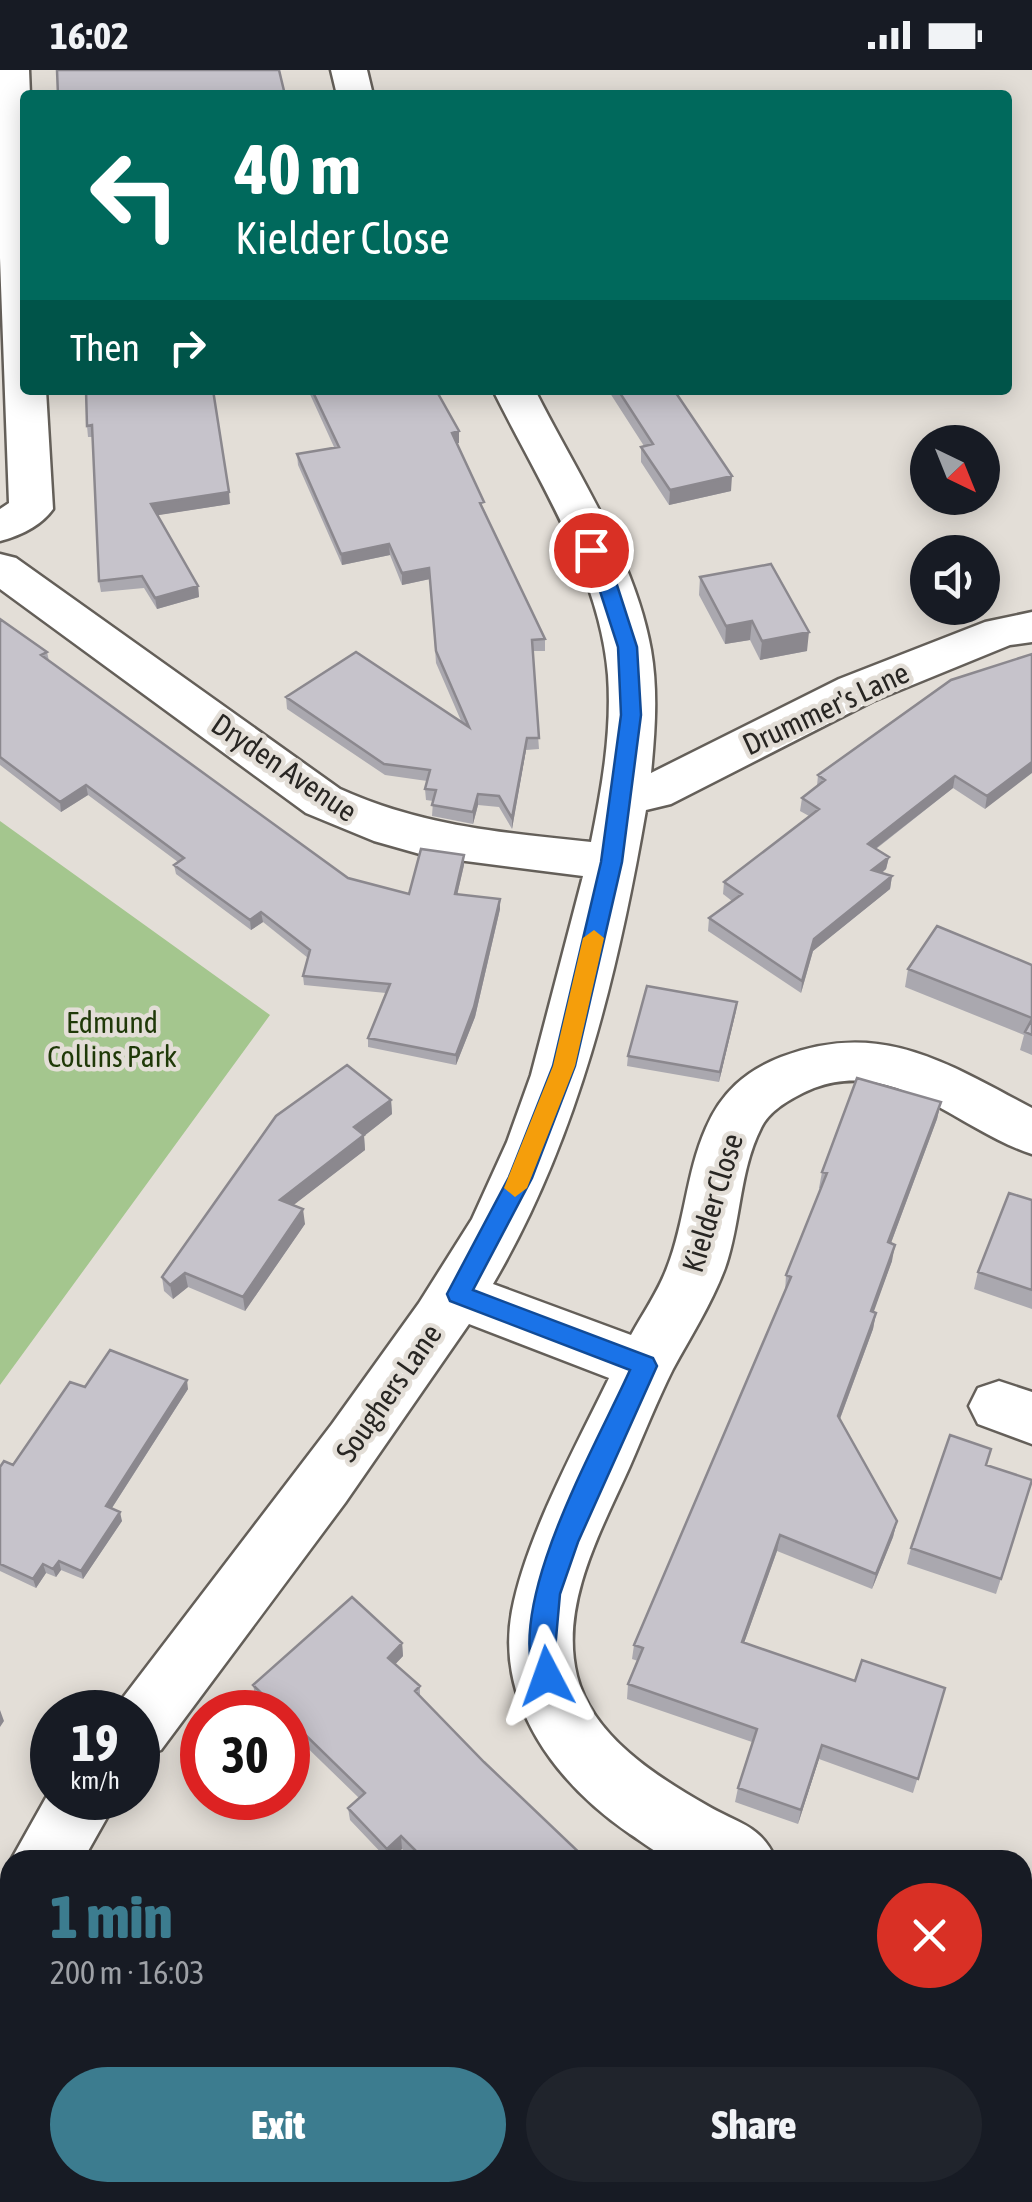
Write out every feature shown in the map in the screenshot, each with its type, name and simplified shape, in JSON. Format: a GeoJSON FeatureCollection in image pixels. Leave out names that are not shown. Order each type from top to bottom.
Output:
{"type":"FeatureCollection","features":[{"type":"Feature","properties":{"kind":"street"},"geometry":{"type":"LineString","coordinates":[[7,90],[20,301]]}},
{"type":"Feature","properties":{"kind":"street"},"geometry":{"type":"LineString","coordinates":[[0,527],[32,509],[26,395]]}},
{"type":"Feature","properties":{"kind":"street","name":"Soughers Lane"},"geometry":{"type":"LineString","coordinates":[[160,1700],[293,1528],[458,1294],[520,1178],[564,1066],[612,862],[631,715],[628,647],[608,585],[516,395]]}},
{"type":"Feature","properties":{"kind":"street","name":"Dryden Avenue"},"geometry":{"type":"LineString","coordinates":[[0,568],[323,801],[354,818],[430,840],[612,862]]}},
{"type":"Feature","properties":{"kind":"street","name":"Drummer's Lane"},"geometry":{"type":"LineString","coordinates":[[622,796],[654,792],[856,690],[1001,632],[1032,627]]}},
{"type":"Feature","properties":{"kind":"street","name":"Kielder Close"},"geometry":{"type":"LineString","coordinates":[[722,1850],[686,1832],[626,1792],[581,1750],[552,1702],[541,1650],[547,1594],[565,1542],[645,1366],[694,1272],[712,1222],[728,1140],[745,1108],[775,1083],[812,1067],[853,1061],[902,1065],[942,1081],[1032,1134]]}},
{"type":"Feature","properties":{"kind":"street"},"geometry":{"type":"LineString","coordinates":[[458,1294],[645,1366]]}},
{"type":"Feature","properties":{"kind":"street"},"geometry":{"type":"LineString","coordinates":[[51,1850],[70,1820]]}},
{"type":"Feature","properties":{"kind":"green space","name":"Edmund Collins Park"},"geometry":{"type":"Polygon","coordinates":[[[0,821],[270,1015],[0,1385],[0,821]]]}},
{"type":"Feature","properties":{"kind":"building"},"geometry":{"type":"Polygon","coordinates":[[[57,70],[279,70],[284,90],[58,90],[57,70]]]}},
{"type":"Feature","properties":{"kind":"building"},"geometry":{"type":"Polygon","coordinates":[[[86,395],[214,395],[229,492],[151,504],[198,586],[155,598],[142,576],[99,581],[92,425],[87,426],[86,395]]]}},
{"type":"Feature","properties":{"kind":"building"},"geometry":{"type":"Polygon","coordinates":[[[314,395],[439,395],[459,431],[452,433],[484,502],[480,503],[545,639],[532,640],[539,738],[527,738],[512,818],[499,796],[478,794],[473,812],[432,805],[436,790],[425,789],[430,770],[384,764],[286,697],[356,652],[469,727],[436,651],[429,568],[402,573],[389,544],[341,554],[297,454],[339,447],[314,395]]]}},
{"type":"Feature","properties":{"kind":"building"},"geometry":{"type":"Polygon","coordinates":[[[621,395],[677,395],[732,476],[670,490],[641,447],[653,444],[621,395]]]}},
{"type":"Feature","properties":{"kind":"building"},"geometry":{"type":"Polygon","coordinates":[[[771,564],[809,632],[762,641],[752,621],[726,626],[700,577],[771,564]]]}},
{"type":"Feature","properties":{"kind":"building"},"geometry":{"type":"Polygon","coordinates":[[[0,619],[47,652],[41,655],[348,878],[409,894],[421,849],[464,855],[455,894],[500,899],[474,1007],[456,1055],[368,1038],[390,984],[303,976],[310,950],[261,912],[250,920],[174,865],[184,858],[86,785],[60,802],[0,757],[0,619]]]}},
{"type":"Feature","properties":{"kind":"building"},"geometry":{"type":"Polygon","coordinates":[[[1032,654],[1032,762],[987,796],[955,776],[868,844],[889,857],[872,870],[892,876],[814,939],[802,981],[709,918],[742,894],[724,882],[819,809],[802,798],[825,780],[818,775],[951,680],[1032,654]]]}},
{"type":"Feature","properties":{"kind":"building"},"geometry":{"type":"Polygon","coordinates":[[[937,926],[1032,965],[1032,1018],[908,969],[937,926]]]}},
{"type":"Feature","properties":{"kind":"building"},"geometry":{"type":"Polygon","coordinates":[[[647,986],[737,1002],[720,1072],[628,1056],[647,986]]]}},
{"type":"Feature","properties":{"kind":"building"},"geometry":{"type":"Polygon","coordinates":[[[347,1065],[391,1100],[354,1127],[364,1135],[280,1200],[303,1209],[243,1297],[185,1273],[170,1285],[162,1277],[276,1116],[347,1065]]]}},
{"type":"Feature","properties":{"kind":"building"},"geometry":{"type":"Polygon","coordinates":[[[857,1078],[941,1102],[888,1242],[895,1245],[871,1311],[876,1313],[838,1416],[897,1521],[876,1574],[780,1535],[742,1642],[855,1681],[862,1660],[945,1688],[918,1779],[822,1745],[801,1810],[738,1788],[757,1729],[628,1684],[643,1648],[634,1645],[791,1277],[786,1275],[827,1173],[822,1172],[857,1078]]]}},
{"type":"Feature","properties":{"kind":"building"},"geometry":{"type":"Polygon","coordinates":[[[1009,1193],[1032,1200],[1032,1290],[978,1272],[1009,1193]]]}},
{"type":"Feature","properties":{"kind":"building"},"geometry":{"type":"Polygon","coordinates":[[[110,1350],[187,1380],[106,1506],[120,1512],[81,1571],[59,1561],[53,1569],[43,1564],[33,1579],[0,1564],[0,1467],[4,1461],[13,1465],[70,1382],[85,1387],[110,1350]]]}},
{"type":"Feature","properties":{"kind":"building"},"geometry":{"type":"Polygon","coordinates":[[[950,1435],[991,1449],[986,1465],[1032,1480],[1001,1579],[911,1548],[950,1435]]]}},
{"type":"Feature","properties":{"kind":"building"},"geometry":{"type":"Polygon","coordinates":[[[352,1597],[402,1643],[388,1658],[420,1686],[415,1691],[576,1850],[415,1850],[401,1836],[387,1849],[348,1808],[365,1793],[310,1739],[310,1690],[258,1690],[253,1685],[352,1597]]]}},
{"type":"Feature","properties":{"kind":"slow traffic"},"geometry":{"type":"LineString","coordinates":[[515,1188],[564,1066],[594,938]]}},
{"type":"Feature","properties":{"kind":"route"},"geometry":{"type":"LineString","coordinates":[[547,1676],[541,1650],[547,1594],[565,1542],[645,1366],[458,1294],[520,1178],[564,1066],[612,862],[631,715],[628,647],[608,585],[591,550]]}}]}
